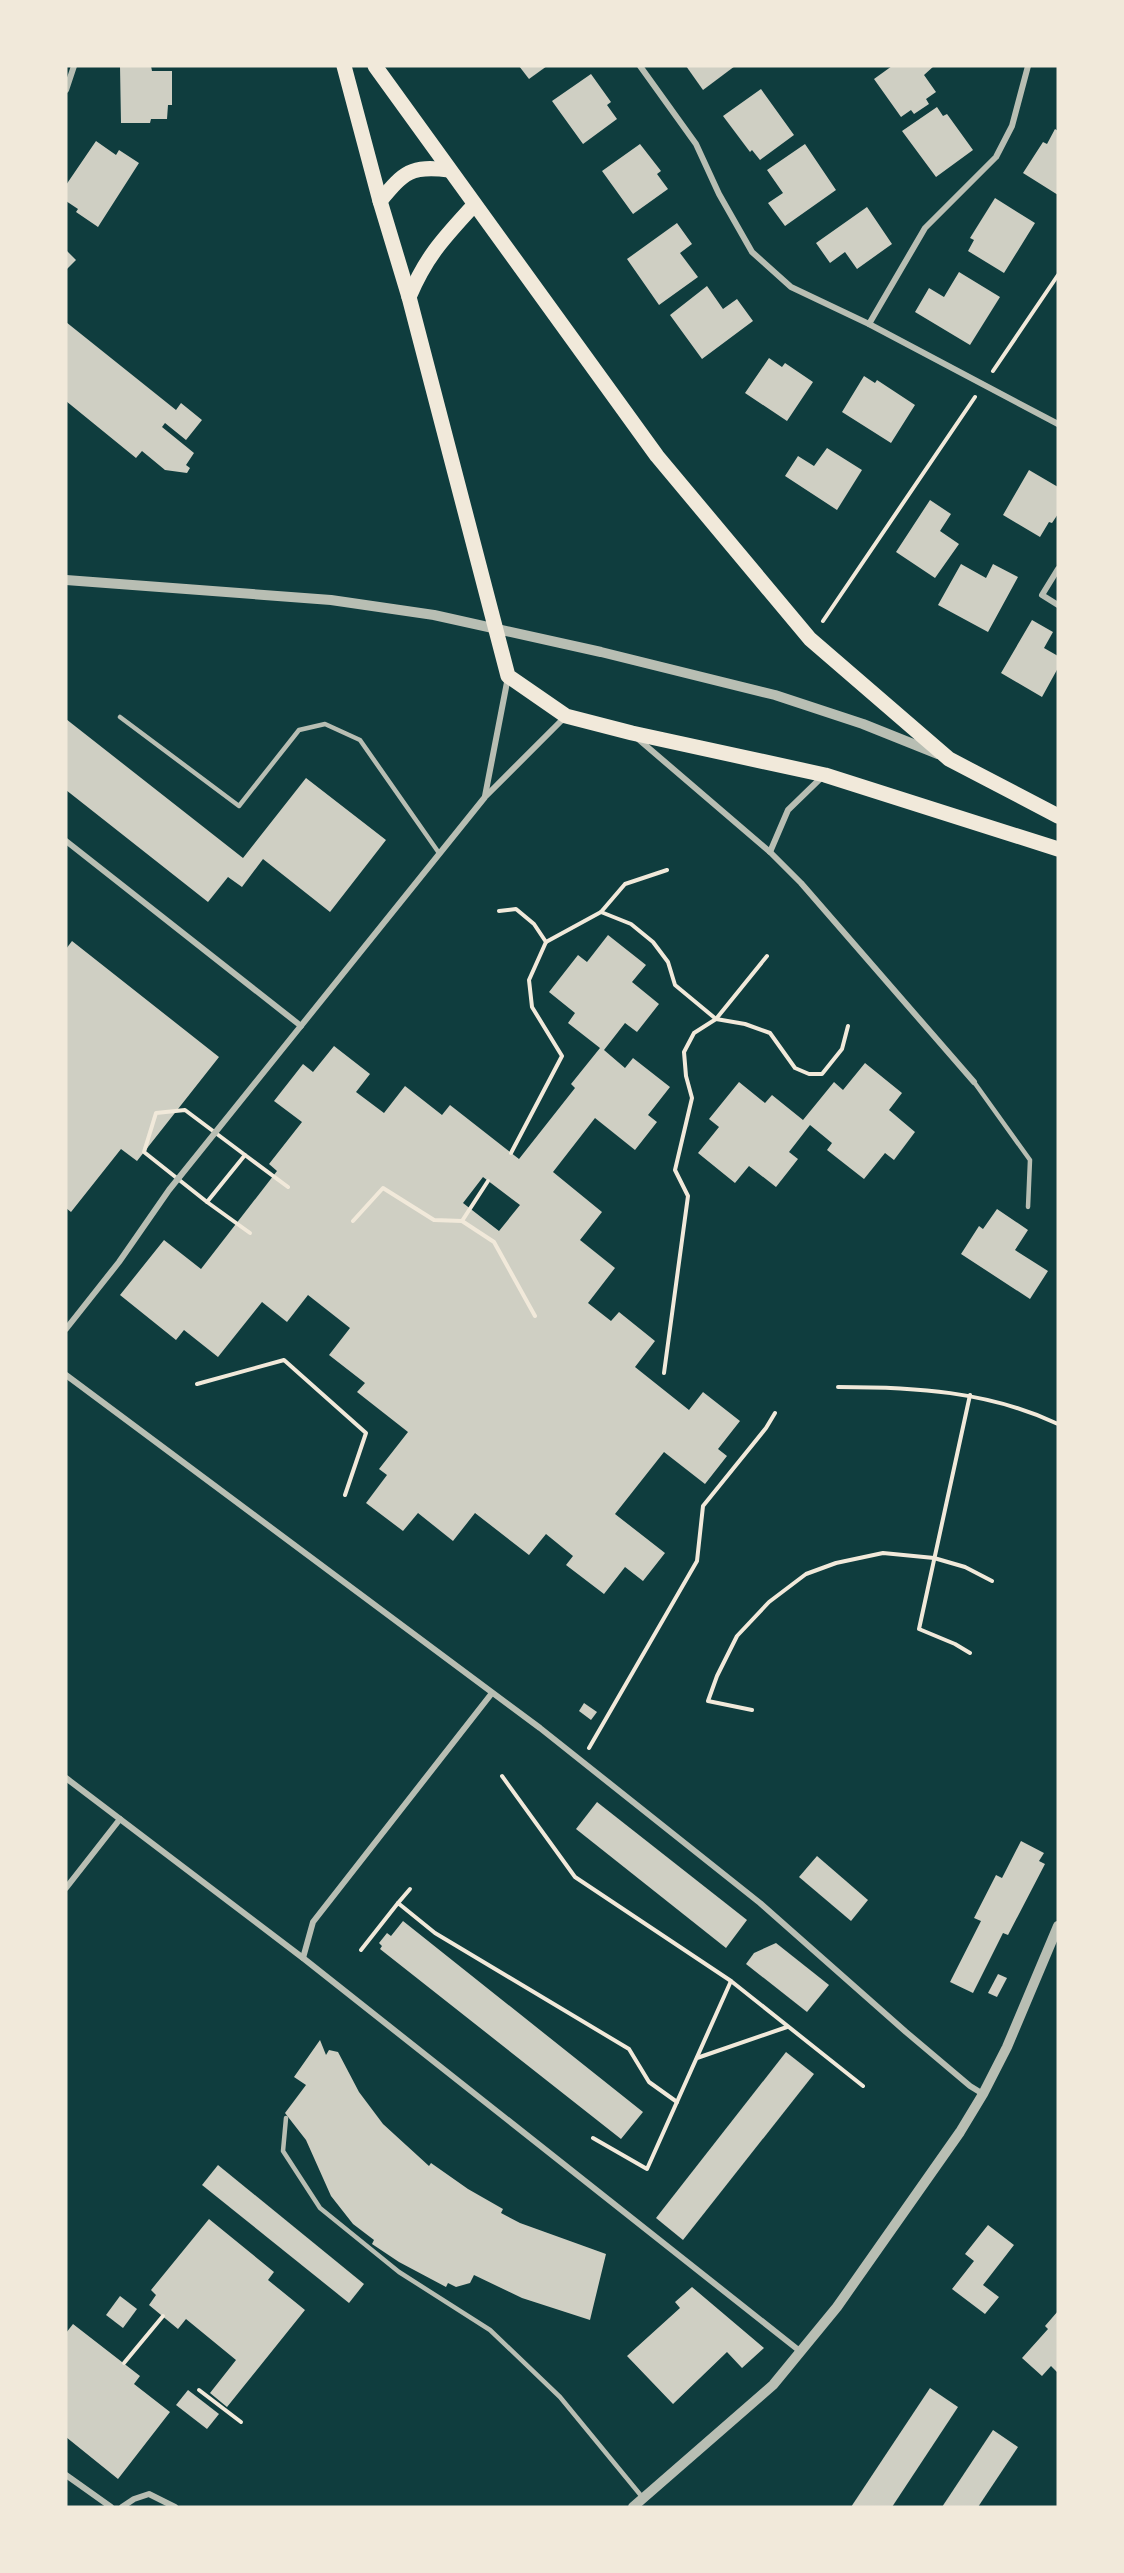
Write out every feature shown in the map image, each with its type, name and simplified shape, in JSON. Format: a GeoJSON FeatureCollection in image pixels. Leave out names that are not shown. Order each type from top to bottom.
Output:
{"type":"FeatureCollection","features":[{"type":"Feature","properties":{"kind":"main road"},"geometry":{"type":"LineString","coordinates":[[344,66],[380,201],[409,297],[508,676],[566,716],[632,733],[825,775],[1058,849]]}},
{"type":"Feature","properties":{"kind":"main road"},"geometry":{"type":"LineString","coordinates":[[375,66],[657,456],[810,639],[949,759],[1058,816]]}},
{"type":"Feature","properties":{"kind":"main road"},"geometry":{"type":"LineString","coordinates":[[380,201],[394,184],[410,172],[426,167],[449,171]]}},
{"type":"Feature","properties":{"kind":"main road"},"geometry":{"type":"LineString","coordinates":[[409,297],[433,249],[474,205]]}},
{"type":"Feature","properties":{"kind":"street"},"geometry":{"type":"LineString","coordinates":[[66,90],[74,66]]}},
{"type":"Feature","properties":{"kind":"street"},"geometry":{"type":"LineString","coordinates":[[640,66],[696,144],[719,194],[752,252],[791,287],[869,324],[1058,424]]}},
{"type":"Feature","properties":{"kind":"street"},"geometry":{"type":"LineString","coordinates":[[869,324],[925,228],[996,157],[1012,126],[1028,66]]}},
{"type":"Feature","properties":{"kind":"street"},"geometry":{"type":"LineString","coordinates":[[1058,569],[1042,595],[1058,604]]}},
{"type":"Feature","properties":{"kind":"street"},"geometry":{"type":"LineString","coordinates":[[66,580],[331,600],[434,615],[601,652],[774,695],[862,724],[949,759]]}},
{"type":"Feature","properties":{"kind":"street"},"geometry":{"type":"LineString","coordinates":[[485,797],[508,676]]}},
{"type":"Feature","properties":{"kind":"street"},"geometry":{"type":"LineString","coordinates":[[66,1329],[119,1262],[155,1209],[439,853],[485,797],[566,716]]}},
{"type":"Feature","properties":{"kind":"street"},"geometry":{"type":"LineString","coordinates":[[632,733],[770,852],[801,883],[974,1082]]}},
{"type":"Feature","properties":{"kind":"street"},"geometry":{"type":"LineString","coordinates":[[770,852],[788,810],[825,775]]}},
{"type":"Feature","properties":{"kind":"street"},"geometry":{"type":"LineString","coordinates":[[66,841],[301,1026]]}},
{"type":"Feature","properties":{"kind":"street"},"geometry":{"type":"LineString","coordinates":[[66,1375],[581,1761],[760,1903],[921,2044],[983,2094]]}},
{"type":"Feature","properties":{"kind":"street"},"geometry":{"type":"LineString","coordinates":[[303,1958],[313,1922],[492,1693]]}},
{"type":"Feature","properties":{"kind":"street"},"geometry":{"type":"LineString","coordinates":[[66,1778],[303,1958],[802,2352]]}},
{"type":"Feature","properties":{"kind":"street"},"geometry":{"type":"LineString","coordinates":[[66,1888],[120,1819]]}},
{"type":"Feature","properties":{"kind":"street"},"geometry":{"type":"LineString","coordinates":[[633,2507],[773,2385],[837,2307],[960,2132],[983,2094],[1007,2047],[1058,1926]]}},
{"type":"Feature","properties":{"kind":"street"},"geometry":{"type":"LineString","coordinates":[[66,2475],[111,2507]]}},
{"type":"Feature","properties":{"kind":"street"},"geometry":{"type":"LineString","coordinates":[[122,2507],[149,2494],[175,2507]]}},
{"type":"Feature","properties":{"kind":"lane"},"geometry":{"type":"LineString","coordinates":[[120,717],[239,806],[299,730],[326,724],[344,731],[360,740],[439,853]]}},
{"type":"Feature","properties":{"kind":"lane"},"geometry":{"type":"LineString","coordinates":[[974,1082],[1030,1160],[1028,1207]]}},
{"type":"Feature","properties":{"kind":"lane"},"geometry":{"type":"LineString","coordinates":[[286,2118],[283,2151],[320,2208],[399,2272],[490,2330],[560,2397],[644,2498]]}},
{"type":"Feature","properties":{"kind":"path"},"geometry":{"type":"LineString","coordinates":[[810,639],[1058,275]]}},
{"type":"Feature","properties":{"kind":"path"},"geometry":{"type":"LineString","coordinates":[[511,1153],[562,1056],[532,1007],[529,980],[546,942],[601,912],[624,884],[668,870]]}},
{"type":"Feature","properties":{"kind":"path"},"geometry":{"type":"LineString","coordinates":[[499,911],[516,909],[534,924],[546,942]]}},
{"type":"Feature","properties":{"kind":"path"},"geometry":{"type":"LineString","coordinates":[[601,912],[631,924],[653,942],[668,962],[675,985],[716,1018],[745,1024],[770,1033],[795,1068],[809,1074],[822,1074],[842,1049],[848,1026]]}},
{"type":"Feature","properties":{"kind":"path"},"geometry":{"type":"LineString","coordinates":[[664,1373],[688,1196],[675,1170],[692,1098],[686,1076],[684,1052],[694,1033],[716,1018],[767,956]]}},
{"type":"Feature","properties":{"kind":"path"},"geometry":{"type":"LineString","coordinates":[[144,1152],[156,1113],[185,1110]]}},
{"type":"Feature","properties":{"kind":"path"},"geometry":{"type":"LineString","coordinates":[[244,1155],[288,1186]]}},
{"type":"Feature","properties":{"kind":"path"},"geometry":{"type":"LineString","coordinates":[[462,1221],[488,1181]]}},
{"type":"Feature","properties":{"kind":"path"},"geometry":{"type":"LineString","coordinates":[[353,1221],[383,1188],[434,1220],[462,1221],[494,1242],[535,1316]]}},
{"type":"Feature","properties":{"kind":"path"},"geometry":{"type":"LineString","coordinates":[[207,1202],[250,1233]]}},
{"type":"Feature","properties":{"kind":"path"},"geometry":{"type":"LineString","coordinates":[[197,1384],[284,1360],[366,1433],[345,1495]]}},
{"type":"Feature","properties":{"kind":"path"},"geometry":{"type":"LineString","coordinates":[[838,1387],[906,1387],[970,1395],[1030,1411],[1058,1424]]}},
{"type":"Feature","properties":{"kind":"path"},"geometry":{"type":"LineString","coordinates":[[970,1395],[919,1629],[970,1653]]}},
{"type":"Feature","properties":{"kind":"path"},"geometry":{"type":"LineString","coordinates":[[581,1761],[697,1561],[703,1506],[766,1428],[775,1413]]}},
{"type":"Feature","properties":{"kind":"path"},"geometry":{"type":"LineString","coordinates":[[752,1710],[708,1701],[717,1676],[737,1636],[769,1602],[806,1575],[836,1563],[883,1553],[934,1558],[965,1568],[992,1581]]}},
{"type":"Feature","properties":{"kind":"path"},"geometry":{"type":"LineString","coordinates":[[502,1776],[575,1877],[731,1981],[863,2086]]}},
{"type":"Feature","properties":{"kind":"path"},"geometry":{"type":"LineString","coordinates":[[361,1950],[410,1889]]}},
{"type":"Feature","properties":{"kind":"path"},"geometry":{"type":"LineString","coordinates":[[398,1903],[435,1933],[629,2049],[649,2082],[677,2102]]}},
{"type":"Feature","properties":{"kind":"path"},"geometry":{"type":"LineString","coordinates":[[593,2138],[647,2169],[731,1981]]}},
{"type":"Feature","properties":{"kind":"path"},"geometry":{"type":"LineString","coordinates":[[697,2058],[787,2027]]}},
{"type":"Feature","properties":{"kind":"path"},"geometry":{"type":"LineString","coordinates":[[124,2363],[163,2316]]}},
{"type":"Feature","properties":{"kind":"path"},"geometry":{"type":"LineString","coordinates":[[200,2390],[241,2422]]}},
{"type":"Feature","properties":{"kind":"building"},"geometry":{"type":"Polygon","coordinates":[[[120,66],[151,66],[152,71],[172,71],[172,105],[168,105],[167,119],[151,119],[150,123],[121,123],[120,66]]]}},
{"type":"Feature","properties":{"kind":"building"},"geometry":{"type":"Polygon","coordinates":[[[519,66],[547,66],[529,79],[519,66]]]}},
{"type":"Feature","properties":{"kind":"building"},"geometry":{"type":"Polygon","coordinates":[[[686,66],[735,66],[703,90],[686,66]]]}},
{"type":"Feature","properties":{"kind":"building"},"geometry":{"type":"Polygon","coordinates":[[[892,66],[934,66],[924,75],[936,92],[926,99],[929,104],[914,114],[911,110],[901,117],[874,79],[892,66]]]}},
{"type":"Feature","properties":{"kind":"building"},"geometry":{"type":"Polygon","coordinates":[[[591,74],[611,102],[607,105],[617,119],[583,144],[552,101],[591,74]]]}},
{"type":"Feature","properties":{"kind":"building"},"geometry":{"type":"Polygon","coordinates":[[[761,89],[794,135],[760,160],[752,150],[750,152],[723,116],[761,89]]]}},
{"type":"Feature","properties":{"kind":"building"},"geometry":{"type":"Polygon","coordinates":[[[937,107],[943,116],[947,114],[973,150],[936,177],[902,131],[937,107]]]}},
{"type":"Feature","properties":{"kind":"building"},"geometry":{"type":"Polygon","coordinates":[[[1055,129],[1058,131],[1058,195],[1023,173],[1043,142],[1047,144],[1055,129]]]}},
{"type":"Feature","properties":{"kind":"building"},"geometry":{"type":"Polygon","coordinates":[[[96,141],[116,155],[119,150],[139,163],[98,227],[76,212],[78,209],[66,201],[66,185],[96,141]]]}},
{"type":"Feature","properties":{"kind":"building"},"geometry":{"type":"Polygon","coordinates":[[[640,144],[661,171],[657,174],[668,189],[633,214],[602,171],[640,144]]]}},
{"type":"Feature","properties":{"kind":"building"},"geometry":{"type":"Polygon","coordinates":[[[805,144],[836,190],[785,226],[768,203],[783,193],[767,170],[805,144]]]}},
{"type":"Feature","properties":{"kind":"building"},"geometry":{"type":"Polygon","coordinates":[[[995,198],[1035,223],[1004,273],[968,251],[974,240],[970,238],[995,198]]]}},
{"type":"Feature","properties":{"kind":"building"},"geometry":{"type":"Polygon","coordinates":[[[867,207],[892,244],[857,269],[845,252],[830,263],[816,243],[867,207]]]}},
{"type":"Feature","properties":{"kind":"building"},"geometry":{"type":"Polygon","coordinates":[[[677,223],[692,244],[680,253],[698,277],[659,305],[627,259],[677,223]]]}},
{"type":"Feature","properties":{"kind":"building"},"geometry":{"type":"Polygon","coordinates":[[[66,250],[76,260],[66,270],[66,250]]]}},
{"type":"Feature","properties":{"kind":"building"},"geometry":{"type":"Polygon","coordinates":[[[959,272],[1000,297],[970,345],[915,312],[929,288],[944,297],[959,272]]]}},
{"type":"Feature","properties":{"kind":"building"},"geometry":{"type":"Polygon","coordinates":[[[707,286],[723,309],[737,299],[753,321],[702,359],[670,315],[707,286]]]}},
{"type":"Feature","properties":{"kind":"building"},"geometry":{"type":"Polygon","coordinates":[[[66,322],[176,410],[181,403],[202,420],[186,440],[165,423],[162,427],[194,453],[186,465],[190,468],[187,473],[165,470],[142,451],[136,458],[66,401],[66,322]]]}},
{"type":"Feature","properties":{"kind":"building"},"geometry":{"type":"Polygon","coordinates":[[[769,358],[782,367],[785,363],[813,382],[787,421],[745,393],[769,358]]]}},
{"type":"Feature","properties":{"kind":"building"},"geometry":{"type":"Polygon","coordinates":[[[864,376],[875,383],[877,380],[915,405],[891,443],[842,412],[864,376]]]}},
{"type":"Feature","properties":{"kind":"building"},"geometry":{"type":"Polygon","coordinates":[[[827,448],[862,470],[837,510],[785,476],[798,456],[814,466],[827,448]]]}},
{"type":"Feature","properties":{"kind":"building"},"geometry":{"type":"Polygon","coordinates":[[[1029,470],[1058,487],[1058,514],[1052,523],[1049,522],[1040,537],[1003,515],[1029,470]]]}},
{"type":"Feature","properties":{"kind":"building"},"geometry":{"type":"Polygon","coordinates":[[[930,500],[951,514],[940,531],[959,544],[935,578],[896,552],[930,500]]]}},
{"type":"Feature","properties":{"kind":"building"},"geometry":{"type":"Polygon","coordinates":[[[961,564],[986,578],[993,564],[1018,577],[988,632],[938,605],[961,564]]]}},
{"type":"Feature","properties":{"kind":"building"},"geometry":{"type":"Polygon","coordinates":[[[1032,620],[1053,632],[1044,648],[1058,656],[1058,668],[1042,697],[1001,673],[1032,620]]]}},
{"type":"Feature","properties":{"kind":"building"},"geometry":{"type":"Polygon","coordinates":[[[66,719],[243,858],[306,778],[386,840],[330,912],[263,859],[242,887],[228,877],[208,902],[66,790],[66,719]]]}},
{"type":"Feature","properties":{"kind":"building"},"geometry":{"type":"Polygon","coordinates":[[[608,935],[646,965],[632,982],[659,1004],[637,1032],[625,1023],[604,1050],[625,1068],[633,1058],[670,1087],[648,1115],[657,1122],[635,1150],[595,1118],[553,1172],[602,1212],[580,1240],[615,1268],[588,1303],[611,1321],[619,1312],[655,1341],[635,1367],[689,1410],[703,1392],[740,1421],[718,1449],[727,1456],[705,1484],[664,1452],[615,1514],[665,1553],[643,1581],[625,1567],[604,1594],[566,1565],[573,1556],[546,1534],[529,1555],[475,1513],[453,1541],[418,1513],[403,1531],[366,1503],[387,1475],[379,1469],[408,1432],[357,1392],[365,1383],[329,1355],[350,1328],[308,1295],[287,1322],[262,1302],[218,1357],[184,1330],[176,1340],[120,1295],[164,1240],[201,1269],[277,1171],[269,1164],[302,1122],[274,1101],[303,1064],[313,1072],[334,1046],[370,1074],[356,1092],[384,1113],[405,1086],[442,1115],[450,1105],[519,1159],[575,1088],[571,1084],[600,1048],[568,1023],[575,1013],[549,992],[578,955],[587,962],[608,935]],[[483,1177],[463,1203],[499,1231],[520,1205],[483,1177]]]}},
{"type":"Feature","properties":{"kind":"building"},"geometry":{"type":"Polygon","coordinates":[[[72,941],[219,1057],[137,1161],[121,1149],[71,1212],[66,1208],[66,949],[72,941]]]}},
{"type":"Feature","properties":{"kind":"building"},"geometry":{"type":"Polygon","coordinates":[[[865,1063],[902,1093],[889,1110],[915,1132],[894,1160],[885,1153],[864,1179],[827,1150],[832,1143],[810,1125],[789,1152],[798,1159],[776,1187],[749,1166],[735,1183],[698,1153],[719,1127],[709,1119],[739,1082],[765,1103],[772,1095],[803,1120],[834,1082],[843,1090],[865,1063]]]}},
{"type":"Feature","properties":{"kind":"building"},"geometry":{"type":"Polygon","coordinates":[[[997,1209],[1028,1230],[1015,1250],[1048,1271],[1030,1299],[961,1254],[979,1226],[983,1229],[997,1209]]]}},
{"type":"Feature","properties":{"kind":"building"},"geometry":{"type":"Polygon","coordinates":[[[584,1703],[597,1712],[591,1720],[579,1711],[584,1703]]]}},
{"type":"Feature","properties":{"kind":"building"},"geometry":{"type":"Polygon","coordinates":[[[597,1802],[747,1920],[726,1948],[576,1829],[597,1802]]]}},
{"type":"Feature","properties":{"kind":"building"},"geometry":{"type":"Polygon","coordinates":[[[1021,1841],[1044,1853],[1039,1861],[1045,1864],[1008,1935],[1003,1933],[973,1993],[950,1982],[981,1921],[974,1918],[996,1875],[1002,1878],[1021,1841]]]}},
{"type":"Feature","properties":{"kind":"building"},"geometry":{"type":"Polygon","coordinates":[[[817,1856],[868,1900],[851,1921],[799,1877],[817,1856]]]}},
{"type":"Feature","properties":{"kind":"building"},"geometry":{"type":"Polygon","coordinates":[[[403,1921],[643,2112],[621,2139],[380,1949],[382,1946],[379,1943],[387,1933],[391,1936],[403,1921]]]}},
{"type":"Feature","properties":{"kind":"building"},"geometry":{"type":"Polygon","coordinates":[[[776,1943],[829,1985],[807,2012],[746,1964],[754,1953],[776,1943]]]}},
{"type":"Feature","properties":{"kind":"building"},"geometry":{"type":"Polygon","coordinates":[[[998,1974],[1007,1978],[997,1997],[988,1993],[998,1974]]]}},
{"type":"Feature","properties":{"kind":"building"},"geometry":{"type":"Polygon","coordinates":[[[320,2040],[326,2055],[329,2050],[338,2052],[359,2092],[383,2124],[429,2166],[431,2163],[468,2189],[503,2209],[501,2213],[520,2223],[606,2254],[590,2320],[522,2298],[474,2275],[470,2283],[456,2287],[448,2283],[446,2287],[399,2262],[372,2244],[374,2240],[353,2224],[331,2196],[306,2140],[285,2113],[306,2085],[294,2077],[320,2040]]]}},
{"type":"Feature","properties":{"kind":"building"},"geometry":{"type":"Polygon","coordinates":[[[786,2052],[814,2074],[683,2240],[656,2218],[786,2052]]]}},
{"type":"Feature","properties":{"kind":"building"},"geometry":{"type":"Polygon","coordinates":[[[218,2165],[364,2284],[349,2303],[202,2185],[218,2165]]]}},
{"type":"Feature","properties":{"kind":"building"},"geometry":{"type":"Polygon","coordinates":[[[209,2219],[274,2272],[268,2280],[305,2310],[227,2407],[210,2393],[236,2360],[186,2319],[178,2329],[149,2305],[156,2295],[151,2290],[209,2219]]]}},
{"type":"Feature","properties":{"kind":"building"},"geometry":{"type":"Polygon","coordinates":[[[988,2225],[1014,2245],[983,2285],[999,2297],[985,2314],[952,2289],[974,2261],[965,2254],[988,2225]]]}},
{"type":"Feature","properties":{"kind":"building"},"geometry":{"type":"Polygon","coordinates":[[[692,2287],[764,2348],[742,2368],[727,2352],[673,2404],[627,2356],[680,2308],[675,2302],[692,2287]]]}},
{"type":"Feature","properties":{"kind":"building"},"geometry":{"type":"Polygon","coordinates":[[[120,2296],[137,2309],[123,2328],[106,2315],[120,2296]]]}},
{"type":"Feature","properties":{"kind":"building"},"geometry":{"type":"Polygon","coordinates":[[[1058,2311],[1058,2373],[1051,2366],[1042,2376],[1022,2358],[1048,2329],[1045,2326],[1058,2311]]]}},
{"type":"Feature","properties":{"kind":"building"},"geometry":{"type":"Polygon","coordinates":[[[73,2324],[140,2376],[134,2384],[170,2412],[118,2479],[66,2437],[66,2333],[73,2324]]]}},
{"type":"Feature","properties":{"kind":"building"},"geometry":{"type":"Polygon","coordinates":[[[930,2388],[958,2407],[892,2507],[851,2507],[930,2388]]]}},
{"type":"Feature","properties":{"kind":"building"},"geometry":{"type":"Polygon","coordinates":[[[188,2390],[219,2414],[207,2429],[176,2405],[188,2390]]]}},
{"type":"Feature","properties":{"kind":"building"},"geometry":{"type":"Polygon","coordinates":[[[993,2430],[1018,2447],[978,2507],[942,2507],[993,2430]]]}}]}
